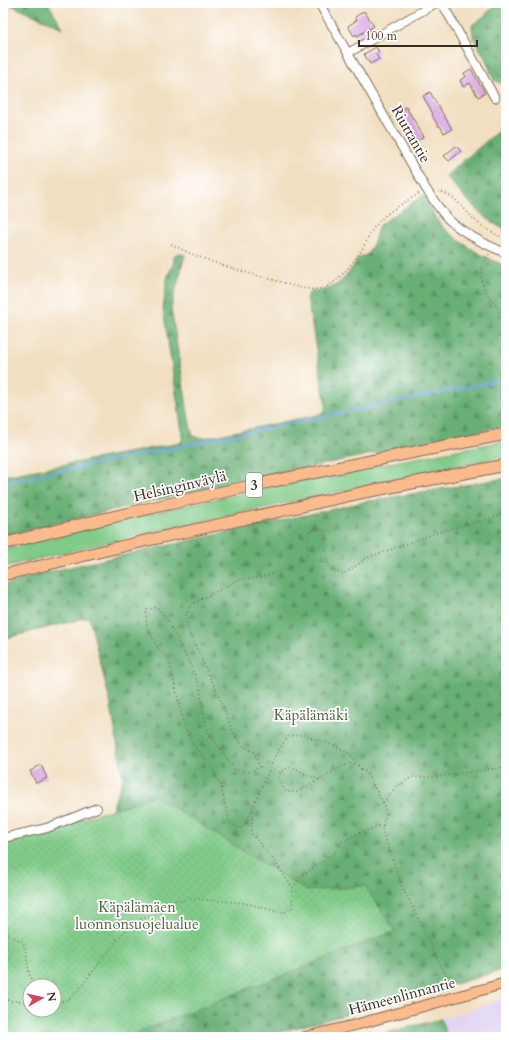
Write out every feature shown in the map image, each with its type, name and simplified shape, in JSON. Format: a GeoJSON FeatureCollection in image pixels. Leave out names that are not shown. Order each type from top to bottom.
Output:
{"type":"FeatureCollection","features":[{"type":"Feature","properties":{"kind":"highway","name":"Helsinginväylä"},"geometry":{"type":"LineString","coordinates":[[3,544],[223,492],[506,434]]}},
{"type":"Feature","properties":{"kind":"highway","name":"3"},"geometry":{"type":"LineString","coordinates":[[3,575],[140,542],[365,492],[506,466]]}},
{"type":"Feature","properties":{"kind":"main road","name":"Hämeenlinnantie"},"geometry":{"type":"LineString","coordinates":[[305,1037],[355,1025],[506,983]]}},
{"type":"Feature","properties":{"kind":"street","name":"Riuttantie"},"geometry":{"type":"LineString","coordinates":[[319,3],[428,192],[448,220],[481,242],[506,253]]}},
{"type":"Feature","properties":{"kind":"street"},"geometry":{"type":"LineString","coordinates":[[348,53],[436,3]]}},
{"type":"Feature","properties":{"kind":"street"},"geometry":{"type":"LineString","coordinates":[[442,3],[495,98]]}},
{"type":"Feature","properties":{"kind":"street"},"geometry":{"type":"LineString","coordinates":[[3,838],[46,828],[97,808]]}},
{"type":"Feature","properties":{"kind":"path"},"geometry":{"type":"LineString","coordinates":[[171,244],[195,256],[243,272],[310,289],[321,288],[329,286],[337,280],[360,253],[369,235],[382,218],[403,202],[428,192],[448,194],[488,230],[506,240]]}},
{"type":"Feature","properties":{"kind":"path"},"geometry":{"type":"LineString","coordinates":[[492,247],[481,274],[483,286],[506,317]]}},
{"type":"Feature","properties":{"kind":"path"},"geometry":{"type":"LineString","coordinates":[[361,769],[350,754],[333,745],[304,735],[289,736],[277,752],[247,821],[239,828],[229,822],[221,786],[210,764],[194,746],[184,726],[169,659],[157,647],[147,628],[146,610],[157,607],[168,621],[195,675],[200,689],[208,732],[234,769],[249,772],[260,767],[254,752],[242,746],[234,734],[216,690],[188,630],[186,615],[190,605],[238,580],[259,578],[290,568],[306,558],[309,532],[317,528],[324,531],[328,566],[333,571],[344,574],[367,558],[448,529],[506,514]]}},
{"type":"Feature","properties":{"kind":"path"},"geometry":{"type":"LineString","coordinates":[[320,779],[308,776],[296,768],[288,768],[280,772],[279,780],[286,792],[297,792],[320,779],[343,766],[350,764],[358,766],[366,772],[383,803],[386,814],[382,829],[401,884],[456,997]]}},
{"type":"Feature","properties":{"kind":"path"},"geometry":{"type":"LineString","coordinates":[[383,803],[396,787],[412,777],[433,777],[506,767]]}},
{"type":"Feature","properties":{"kind":"path"},"geometry":{"type":"LineString","coordinates":[[253,808],[251,833],[272,858],[293,888]]}},
{"type":"Feature","properties":{"kind":"path"},"geometry":{"type":"LineString","coordinates":[[62,1001],[69,1000],[79,990],[126,929],[137,921],[156,914],[164,904],[176,900],[245,903],[283,913],[292,908],[293,888],[300,877],[334,854],[342,842],[361,832],[383,825]]}},
{"type":"Feature","properties":{"kind":"path"},"geometry":{"type":"LineString","coordinates":[[3,932],[23,942],[26,950],[31,978]]}},
{"type":"Feature","properties":{"kind":"path"},"geometry":{"type":"LineString","coordinates":[[3,1000],[22,1001]]}},
{"type":"Feature","properties":{"kind":"shaded area"},"geometry":{"type":"Polygon","coordinates":[[[506,998],[506,1037],[447,1037],[441,1019],[506,998]]]}},
{"type":"Feature","properties":{"kind":"green space"},"geometry":{"type":"Polygon","coordinates":[[[6,3],[48,3],[63,28],[6,3]]]}},
{"type":"Feature","properties":{"kind":"green space"},"geometry":{"type":"Polygon","coordinates":[[[495,3],[506,3],[506,86],[494,80],[484,56],[473,38],[472,25],[483,17],[495,5],[495,3]]]}},
{"type":"Feature","properties":{"kind":"green space"},"geometry":{"type":"Polygon","coordinates":[[[506,124],[506,230],[481,214],[446,176],[506,124]]]}},
{"type":"Feature","properties":{"kind":"green space"},"geometry":{"type":"Polygon","coordinates":[[[424,195],[435,217],[449,232],[467,246],[487,258],[506,266],[506,426],[191,492],[3,536],[3,476],[180,443],[183,438],[163,309],[167,278],[174,262],[173,257],[178,253],[185,255],[171,308],[190,425],[193,435],[198,438],[204,438],[313,416],[323,412],[326,406],[307,297],[310,292],[328,289],[340,282],[350,271],[359,257],[367,255],[374,242],[379,225],[424,195]]]}},
{"type":"Feature","properties":{"kind":"green space"},"geometry":{"type":"Polygon","coordinates":[[[506,441],[506,456],[169,528],[3,567],[3,550],[65,534],[191,504],[506,441]]]}},
{"type":"Feature","properties":{"kind":"green space","name":"Käpälämäki"},"geometry":{"type":"Polygon","coordinates":[[[506,478],[506,969],[391,1003],[260,1037],[3,1037],[3,843],[84,829],[111,812],[123,778],[111,706],[89,617],[3,639],[3,585],[52,571],[369,501],[506,478]]]}},
{"type":"Feature","properties":{"kind":"green space","name":"Käpälämäen luonnonsuojelualue"},"geometry":{"type":"Polygon","coordinates":[[[155,796],[307,891],[365,886],[395,931],[126,1037],[3,1037],[3,844],[155,796]]]}},
{"type":"Feature","properties":{"kind":"green space"},"geometry":{"type":"Polygon","coordinates":[[[441,1019],[447,1037],[370,1037],[441,1019]]]}},
{"type":"Feature","properties":{"kind":"building"},"geometry":{"type":"Polygon","coordinates":[[[364,11],[374,26],[357,36],[356,34],[354,36],[348,26],[357,20],[355,17],[364,11]]]}},
{"type":"Feature","properties":{"kind":"building"},"geometry":{"type":"Polygon","coordinates":[[[376,47],[379,52],[376,54],[379,59],[370,64],[364,54],[376,47]]]}},
{"type":"Feature","properties":{"kind":"building"},"geometry":{"type":"Polygon","coordinates":[[[471,69],[485,93],[478,97],[470,83],[463,87],[460,80],[466,77],[464,73],[471,69]]]}},
{"type":"Feature","properties":{"kind":"building"},"geometry":{"type":"Polygon","coordinates":[[[430,92],[452,129],[444,133],[440,126],[438,126],[423,96],[430,92]]]}},
{"type":"Feature","properties":{"kind":"building"},"geometry":{"type":"Polygon","coordinates":[[[406,107],[424,137],[415,142],[397,112],[406,107]]]}},
{"type":"Feature","properties":{"kind":"building"},"geometry":{"type":"Polygon","coordinates":[[[456,146],[461,151],[449,161],[444,156],[456,146]]]}},
{"type":"Feature","properties":{"kind":"building"},"geometry":{"type":"Polygon","coordinates":[[[41,765],[47,778],[36,783],[30,771],[41,765]]]}},
{"type":"Feature","properties":{"kind":"waterway"},"geometry":{"type":"LineString","coordinates":[[3,483],[506,379]]}}]}
